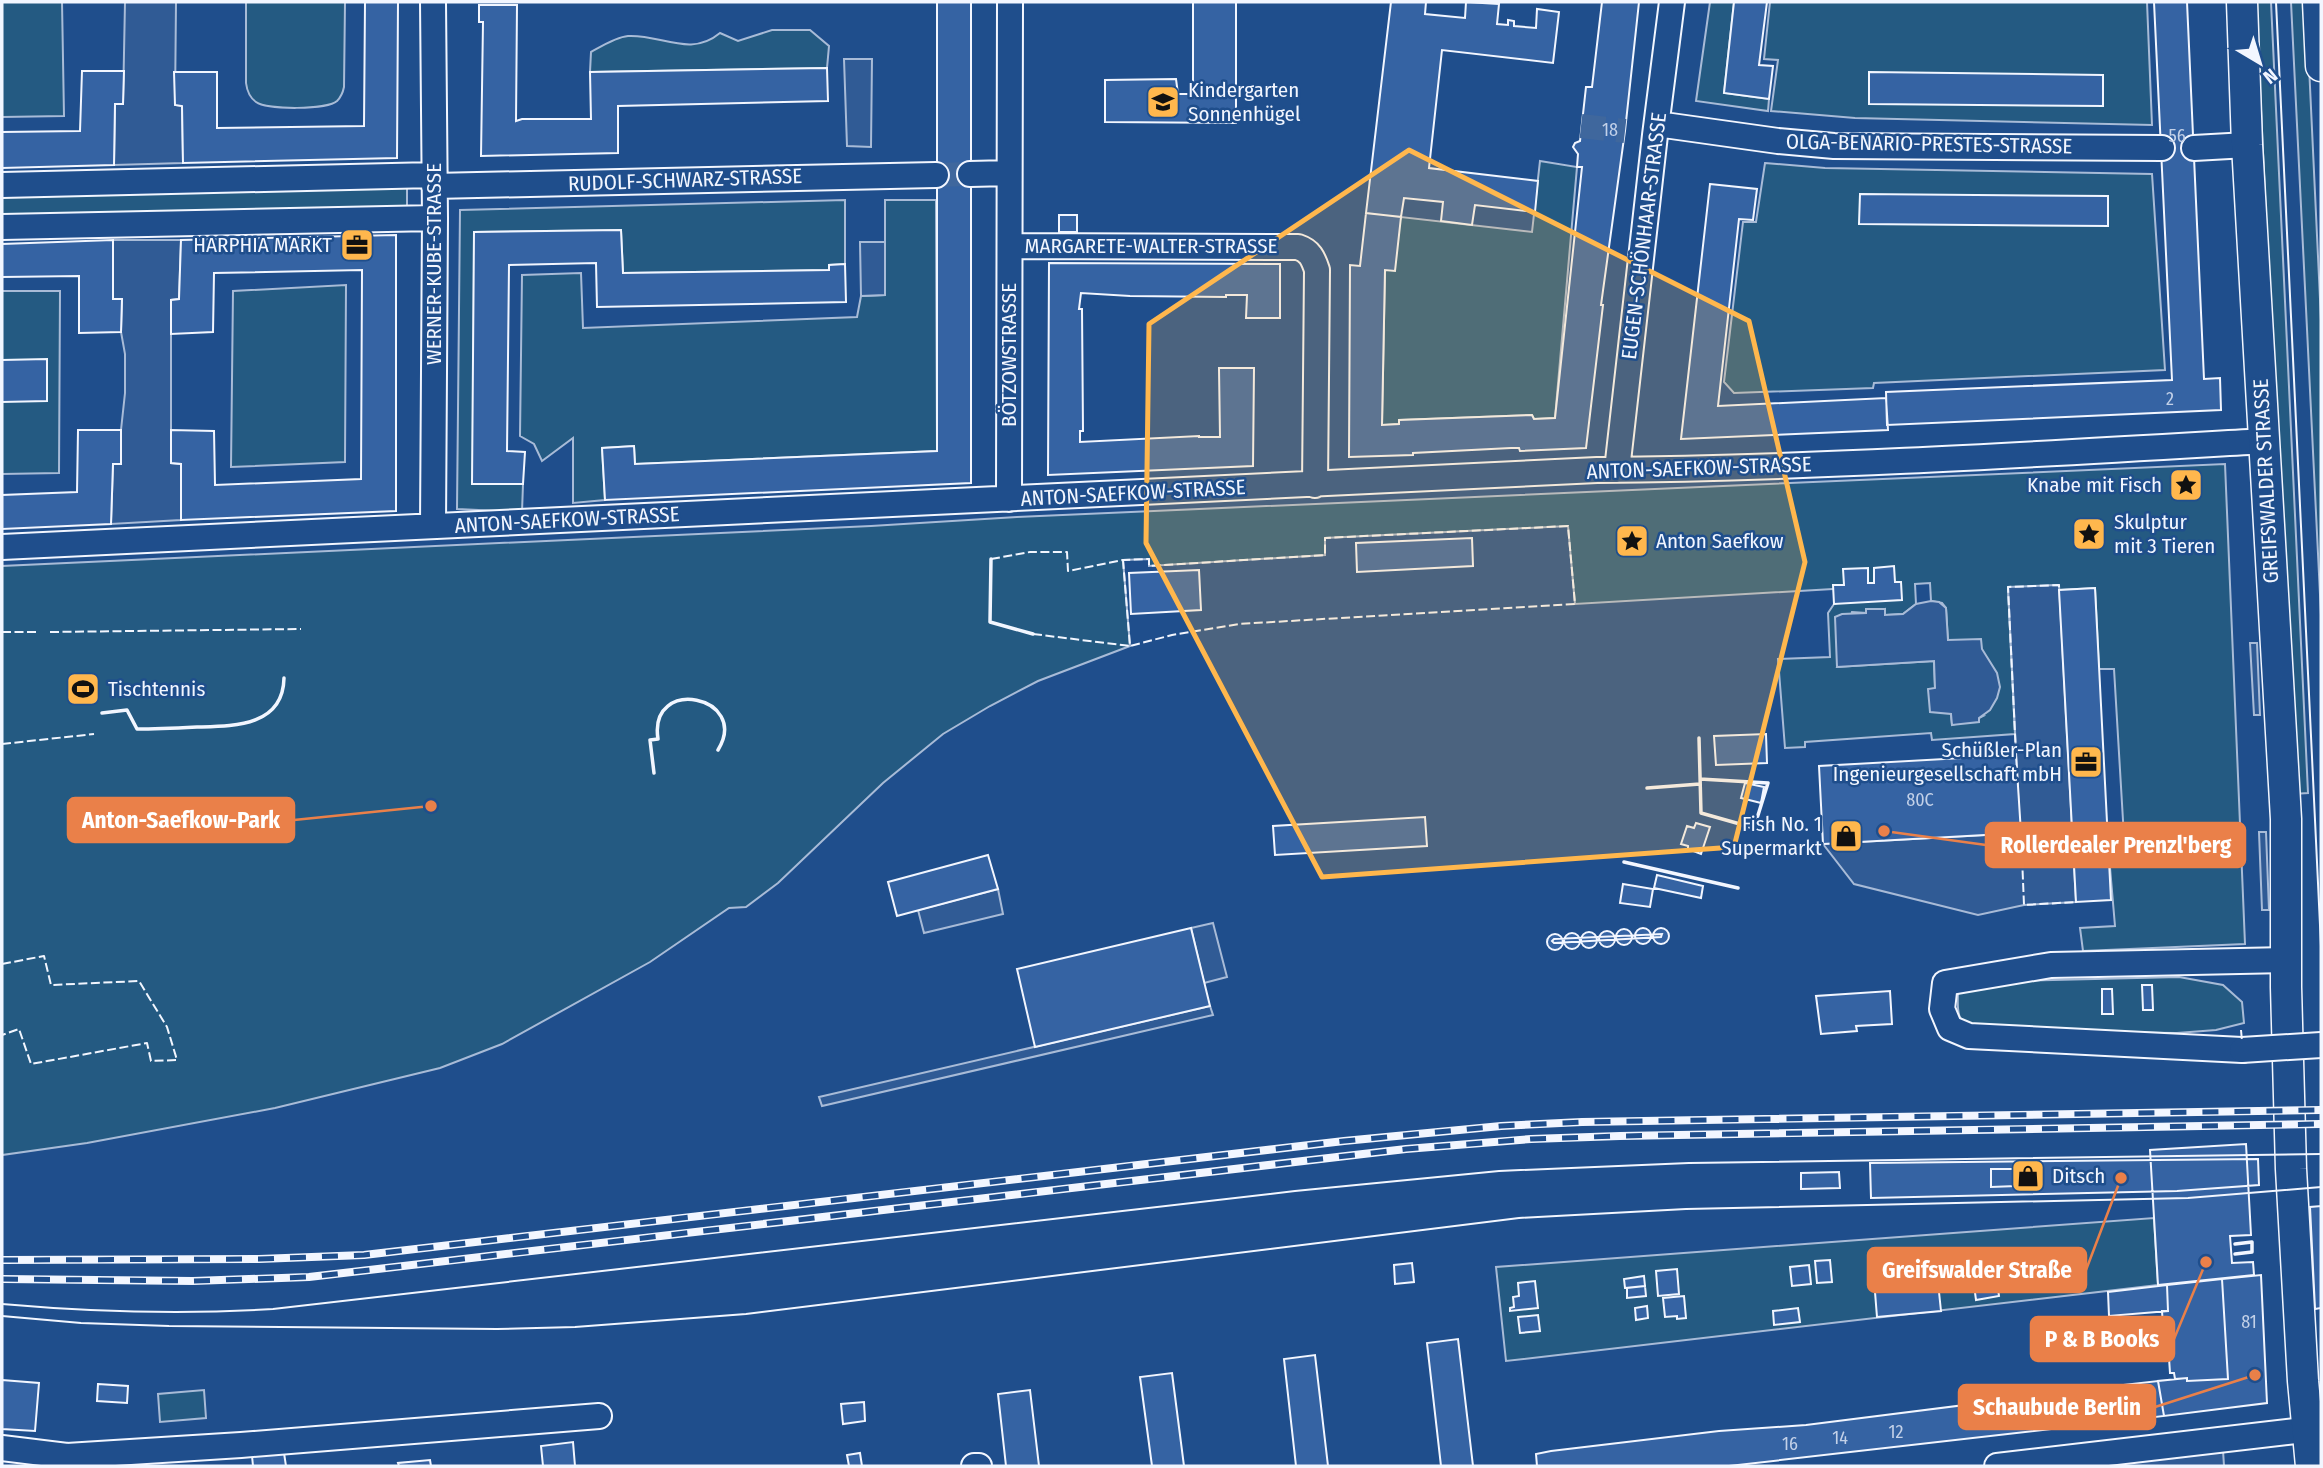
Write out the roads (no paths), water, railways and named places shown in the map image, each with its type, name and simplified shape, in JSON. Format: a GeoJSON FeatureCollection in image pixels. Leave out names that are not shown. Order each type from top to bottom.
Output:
{"type":"FeatureCollection","features":[{"type":"Feature","properties":{"kind":"main road","name":"GREIFSWALDER STRASSE"},"geometry":{"type":"LineString","coordinates":[[2242,2],[2247,145],[2286,819],[2291,1169],[2314,1429],[2311,1466]]}},
{"type":"Feature","properties":{"kind":"main road"},"geometry":{"type":"LineString","coordinates":[[2318,2],[2321,66]]}},
{"type":"Feature","properties":{"kind":"street","name":"WERNER-KUBE-STRASSE"},"geometry":{"type":"LineString","coordinates":[[433,2],[433,526]]}},
{"type":"Feature","properties":{"kind":"street","name":"BÖTZOWSTRASSE"},"geometry":{"type":"LineString","coordinates":[[1009,499],[1010,2]]}},
{"type":"Feature","properties":{"kind":"street","name":"EUGEN-SCHÖNHAAR-STRASSE"},"geometry":{"type":"LineString","coordinates":[[1617,470],[1672,2]]}},
{"type":"Feature","properties":{"kind":"street","name":"OLGA-BENARIO-PRESTES-STRASSE"},"geometry":{"type":"LineString","coordinates":[[1657,124],[1834,146],[2162,148]]}},
{"type":"Feature","properties":{"kind":"street"},"geometry":{"type":"LineString","coordinates":[[2194,148],[2247,145]]}},
{"type":"Feature","properties":{"kind":"street"},"geometry":{"type":"LineString","coordinates":[[971,174],[1009,173]]}},
{"type":"Feature","properties":{"kind":"street","name":"RUDOLF-SCHWARZ-STRASSE"},"geometry":{"type":"LineString","coordinates":[[2,185],[936,175]]}},
{"type":"Feature","properties":{"kind":"street"},"geometry":{"type":"LineString","coordinates":[[2,227],[435,218]]}},
{"type":"Feature","properties":{"kind":"street","name":"MARGARETE-WALTER-STRASSE"},"geometry":{"type":"LineString","coordinates":[[1010,246],[1298,247],[1306,250],[1317,270],[1315,485]]}},
{"type":"Feature","properties":{"kind":"street","name":"ANTON-SAEFKOW-STRASSE"},"geometry":{"type":"LineString","coordinates":[[2,547],[1617,470],[1874,462],[2264,441]]}},
{"type":"Feature","properties":{"kind":"street"},"geometry":{"type":"LineString","coordinates":[[2287,960],[2051,965],[1945,983],[1942,1010],[1950,1028],[1969,1036],[2242,1050],[2321,1045]]}},
{"type":"Feature","properties":{"kind":"street"},"geometry":{"type":"LineString","coordinates":[[2,1448],[67,1456],[599,1416]]}},
{"type":"Feature","properties":{"kind":"street"},"geometry":{"type":"LineString","coordinates":[[1997,1466],[2314,1429]]}},
{"type":"Feature","properties":{"kind":"street"},"geometry":{"type":"LineString","coordinates":[[974,1466],[979,1466]]}},
{"type":"Feature","properties":{"kind":"tunnel"},"geometry":{"type":"LineString","coordinates":[[1581,126],[1625,131]]}},
{"type":"Feature","properties":{"kind":"tunnel"},"geometry":{"type":"LineString","coordinates":[[936,175],[970,174]]}},
{"type":"Feature","properties":{"kind":"tram line"},"geometry":{"type":"LineString","coordinates":[[2276,2],[2321,946]]}},
{"type":"Feature","properties":{"kind":"tram line"},"geometry":{"type":"LineString","coordinates":[[2,1304],[138,1312],[273,1309],[1295,1191],[1499,1171],[1689,1163],[2321,1154]]}},
{"type":"Feature","properties":{"kind":"tram line"},"geometry":{"type":"LineString","coordinates":[[2,1316],[81,1323],[169,1326],[497,1329],[575,1327],[746,1314],[1519,1218],[1686,1209],[2188,1198],[2321,1187]]}},
{"type":"Feature","properties":{"kind":"railway"},"geometry":{"type":"LineString","coordinates":[[2,1260],[259,1259],[364,1255],[1344,1141],[1501,1126],[1582,1122],[2321,1110]]}},
{"type":"Feature","properties":{"kind":"railway"},"geometry":{"type":"LineString","coordinates":[[2,1279],[193,1281],[309,1277],[1406,1149],[1531,1139],[2321,1124]]}},
{"type":"Feature","properties":{"kind":"place","name":"Kindergarten Sonnenhügel"},"geometry":{"type":"Point","coordinates":[1163,102]}},
{"type":"Feature","properties":{"kind":"place","name":"HARPHIA MARKT"},"geometry":{"type":"Point","coordinates":[357,245]}},
{"type":"Feature","properties":{"kind":"place","name":"Knabe mit Fisch"},"geometry":{"type":"Point","coordinates":[2186,485]}},
{"type":"Feature","properties":{"kind":"place","name":"Skulptur mit 3 Tieren"},"geometry":{"type":"Point","coordinates":[2089,534]}},
{"type":"Feature","properties":{"kind":"place","name":"Anton Saefkow"},"geometry":{"type":"Point","coordinates":[1632,541]}},
{"type":"Feature","properties":{"kind":"place","name":"Tischtennis"},"geometry":{"type":"Point","coordinates":[83,689]}},
{"type":"Feature","properties":{"kind":"place","name":"Schüßler-Plan Ingenieurgesellschaft mbH"},"geometry":{"type":"Point","coordinates":[2086,762]}},
{"type":"Feature","properties":{"kind":"place","name":"Anton-Saefkow-Park"},"geometry":{"type":"Point","coordinates":[431,806]}},
{"type":"Feature","properties":{"kind":"place","name":"Rollerdealer Prenzl'berg"},"geometry":{"type":"Point","coordinates":[1884,831]}},
{"type":"Feature","properties":{"kind":"place","name":"Fish No. 1 Supermarkt"},"geometry":{"type":"Point","coordinates":[1846,836]}},
{"type":"Feature","properties":{"kind":"place","name":"Ditsch"},"geometry":{"type":"Point","coordinates":[2028,1176]}},
{"type":"Feature","properties":{"kind":"place","name":"Greifswalder Straße"},"geometry":{"type":"Point","coordinates":[2121,1178]}},
{"type":"Feature","properties":{"kind":"place","name":"P & B Books"},"geometry":{"type":"Point","coordinates":[2206,1262]}},
{"type":"Feature","properties":{"kind":"place","name":"Schaubude Berlin"},"geometry":{"type":"Point","coordinates":[2255,1375]}}]}
